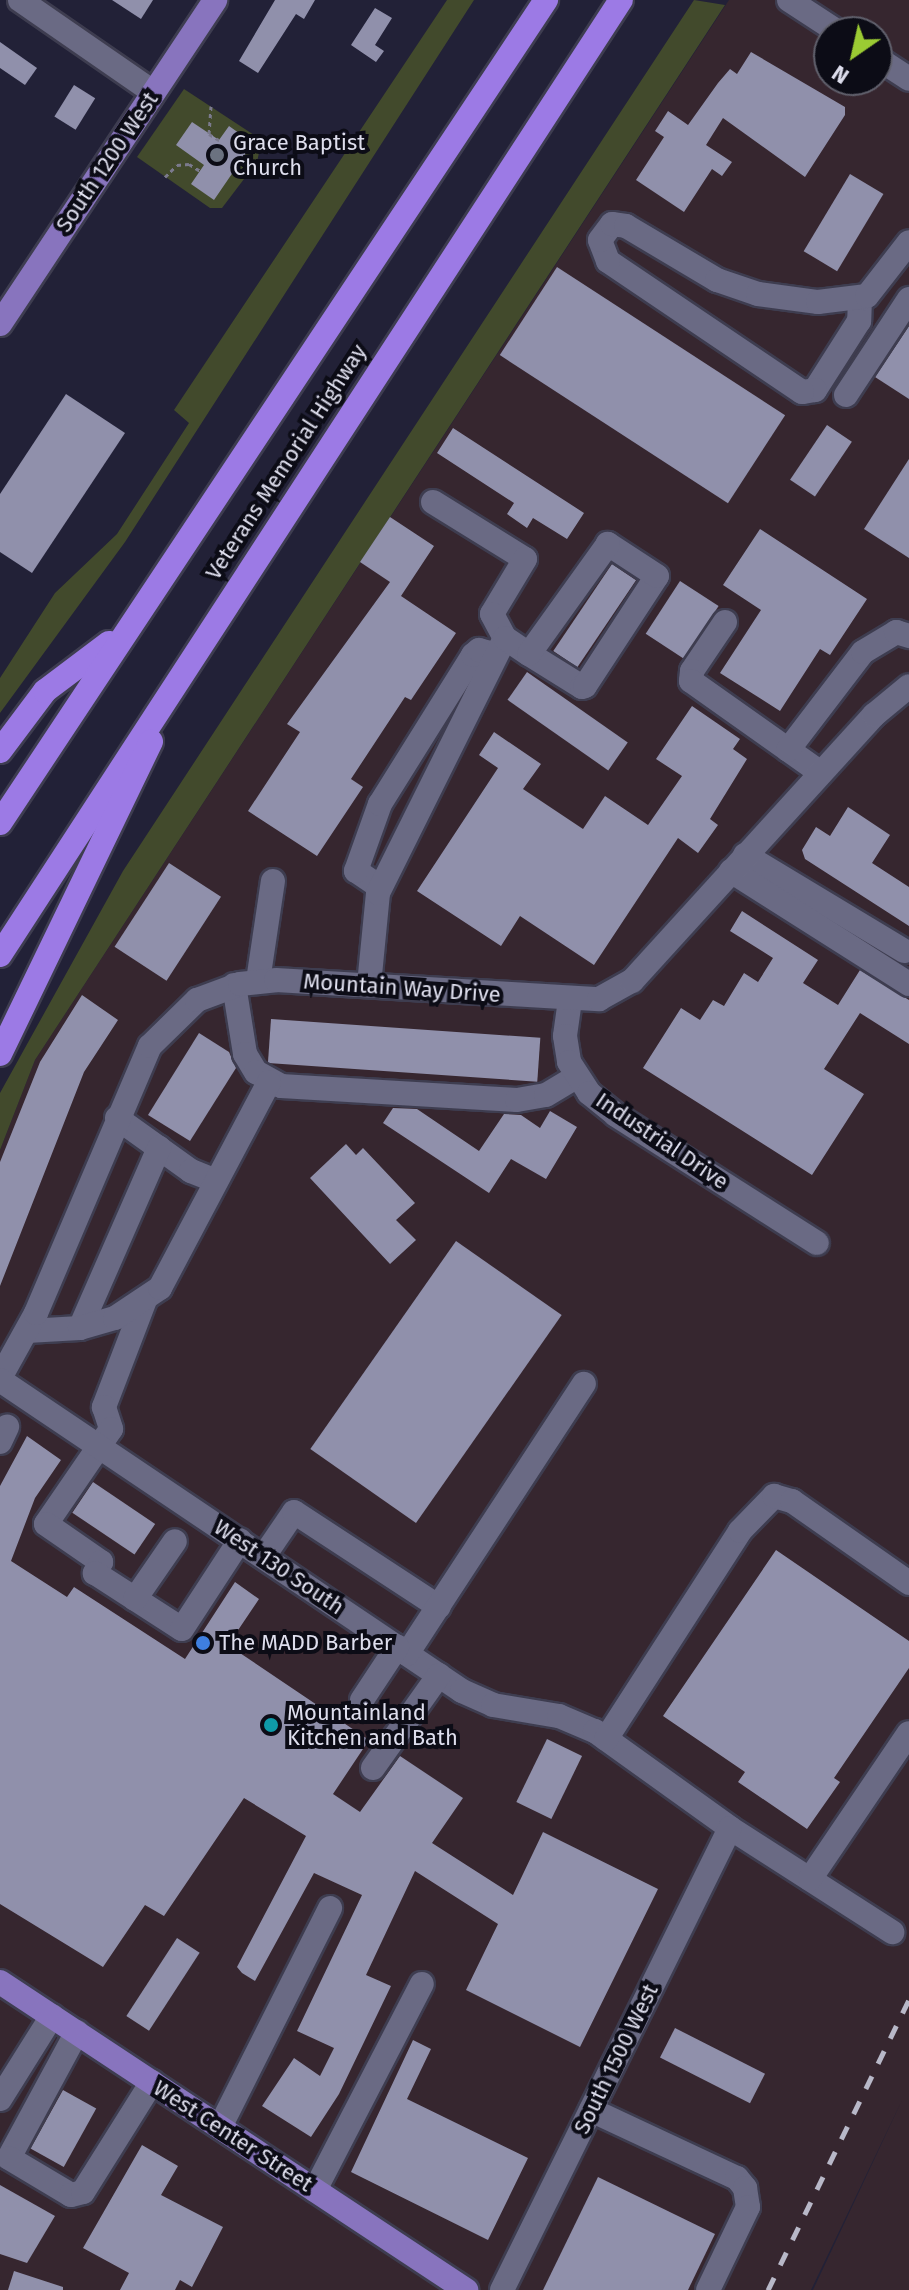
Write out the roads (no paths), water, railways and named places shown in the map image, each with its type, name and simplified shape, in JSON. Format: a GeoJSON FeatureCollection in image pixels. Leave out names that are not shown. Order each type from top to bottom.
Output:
{"type":"FeatureCollection","features":[{"type":"Feature","properties":{"kind":"highway","name":"Veterans Memorial Highway"},"geometry":{"type":"LineString","coordinates":[[0,823],[546,0]]}},
{"type":"Feature","properties":{"kind":"highway","name":"Veterans Memorial Highway"},"geometry":{"type":"LineString","coordinates":[[0,955],[199,643],[621,0]]}},
{"type":"Feature","properties":{"kind":"highway"},"geometry":{"type":"LineString","coordinates":[[0,751],[45,691],[124,632]]}},
{"type":"Feature","properties":{"kind":"highway"},"geometry":{"type":"LineString","coordinates":[[0,1054],[199,643]]}},
{"type":"Feature","properties":{"kind":"main road","name":"South 1200 West"},"geometry":{"type":"LineString","coordinates":[[0,324],[215,0]]}},
{"type":"Feature","properties":{"kind":"main road","name":"West Center Street"},"geometry":{"type":"LineString","coordinates":[[0,1982],[466,2290]]}},
{"type":"Feature","properties":{"kind":"street"},"geometry":{"type":"LineString","coordinates":[[20,0],[153,92]]}},
{"type":"Feature","properties":{"kind":"street"},"geometry":{"type":"LineString","coordinates":[[789,0],[814,16]]}},
{"type":"Feature","properties":{"kind":"street"},"geometry":{"type":"LineString","coordinates":[[860,298],[859,321],[815,390],[808,393],[603,256],[600,240],[607,226],[626,226],[717,280],[758,294],[818,302],[860,298],[888,274],[909,242]]}},
{"type":"Feature","properties":{"kind":"street"},"geometry":{"type":"LineString","coordinates":[[659,296],[681,261]]}},
{"type":"Feature","properties":{"kind":"street"},"geometry":{"type":"LineString","coordinates":[[888,274],[909,288]]}},
{"type":"Feature","properties":{"kind":"street"},"geometry":{"type":"LineString","coordinates":[[846,395],[909,299]]}},
{"type":"Feature","properties":{"kind":"street"},"geometry":{"type":"LineString","coordinates":[[369,985],[380,887],[500,646],[492,614],[525,559],[433,502]]}},
{"type":"Feature","properties":{"kind":"street"},"geometry":{"type":"LineString","coordinates":[[380,887],[356,871],[357,859],[412,747],[473,655],[479,650],[500,646],[529,654],[585,686],[657,576],[608,544],[529,654]]}},
{"type":"Feature","properties":{"kind":"street"},"geometry":{"type":"LineString","coordinates":[[725,622],[692,671],[691,681],[821,773]]}},
{"type":"Feature","properties":{"kind":"street"},"geometry":{"type":"LineString","coordinates":[[788,750],[863,652],[896,632],[909,636]]}},
{"type":"Feature","properties":{"kind":"street","name":"Mountain Way Drive"},"geometry":{"type":"LineString","coordinates":[[0,1379],[27,1331],[117,1118],[163,1029],[197,1000],[246,983],[369,985],[570,1000],[599,999],[632,981],[874,715],[909,686]]}},
{"type":"Feature","properties":{"kind":"street"},"geometry":{"type":"LineString","coordinates":[[412,747],[442,762]]}},
{"type":"Feature","properties":{"kind":"street"},"geometry":{"type":"LineString","coordinates":[[738,863],[904,951]]}},
{"type":"Feature","properties":{"kind":"street"},"geometry":{"type":"LineString","coordinates":[[738,863],[909,984]]}},
{"type":"Feature","properties":{"kind":"street"},"geometry":{"type":"LineString","coordinates":[[273,881],[246,983],[245,1054],[269,1082],[517,1100],[546,1095],[576,1077]]}},
{"type":"Feature","properties":{"kind":"street","name":"Industrial Drive"},"geometry":{"type":"LineString","coordinates":[[570,1000],[565,1036],[576,1077],[616,1115],[817,1243]]}},
{"type":"Feature","properties":{"kind":"street"},"geometry":{"type":"LineString","coordinates":[[27,1331],[80,1328],[115,1318],[160,1288],[213,1180],[269,1082]]}},
{"type":"Feature","properties":{"kind":"street"},"geometry":{"type":"LineString","coordinates":[[117,1118],[159,1148],[213,1180]]}},
{"type":"Feature","properties":{"kind":"street"},"geometry":{"type":"LineString","coordinates":[[80,1328],[159,1148]]}},
{"type":"Feature","properties":{"kind":"street"},"geometry":{"type":"LineString","coordinates":[[145,1300],[104,1407],[111,1429],[46,1524],[101,1562],[95,1573],[182,1629],[240,1540]]}},
{"type":"Feature","properties":{"kind":"street","name":"West 130 South"},"geometry":{"type":"LineString","coordinates":[[0,1379],[439,1675],[493,1705],[559,1716],[606,1739],[730,1828],[892,1932]]}},
{"type":"Feature","properties":{"kind":"street"},"geometry":{"type":"LineString","coordinates":[[362,1700],[439,1607],[584,1384]]}},
{"type":"Feature","properties":{"kind":"street"},"geometry":{"type":"LineString","coordinates":[[606,1739],[740,1531],[774,1496],[792,1501],[909,1583]]}},
{"type":"Feature","properties":{"kind":"street"},"geometry":{"type":"LineString","coordinates":[[264,1556],[294,1512],[439,1607]]}},
{"type":"Feature","properties":{"kind":"street"},"geometry":{"type":"LineString","coordinates":[[135,1599],[175,1541]]}},
{"type":"Feature","properties":{"kind":"street"},"geometry":{"type":"LineString","coordinates":[[373,1768],[439,1675]]}},
{"type":"Feature","properties":{"kind":"street"},"geometry":{"type":"LineString","coordinates":[[810,1879],[909,1733]]}},
{"type":"Feature","properties":{"kind":"street","name":"South 1500 West"},"geometry":{"type":"LineString","coordinates":[[502,2290],[730,1828]]}},
{"type":"Feature","properties":{"kind":"street"},"geometry":{"type":"LineString","coordinates":[[220,2127],[330,1908]]}},
{"type":"Feature","properties":{"kind":"street"},"geometry":{"type":"LineString","coordinates":[[315,2190],[422,1984]]}},
{"type":"Feature","properties":{"kind":"street"},"geometry":{"type":"LineString","coordinates":[[0,2099],[52,2016]]}},
{"type":"Feature","properties":{"kind":"street"},"geometry":{"type":"LineString","coordinates":[[77,2032],[9,2158],[71,2195],[83,2192],[152,2082]]}},
{"type":"Feature","properties":{"kind":"street"},"geometry":{"type":"LineString","coordinates":[[591,2110],[737,2178],[745,2188],[748,2207],[708,2290]]}},
{"type":"Feature","properties":{"kind":"railway"},"geometry":{"type":"LineString","coordinates":[[768,2290],[909,2000]]}},
{"type":"Feature","properties":{"kind":"place","name":"Grace Baptist Church"},"geometry":{"type":"Point","coordinates":[217,155]}},
{"type":"Feature","properties":{"kind":"place","name":"The MADD Barber"},"geometry":{"type":"Point","coordinates":[203,1643]}},
{"type":"Feature","properties":{"kind":"place","name":"Mountainland Kitchen and Bath"},"geometry":{"type":"Point","coordinates":[271,1725]}}]}
